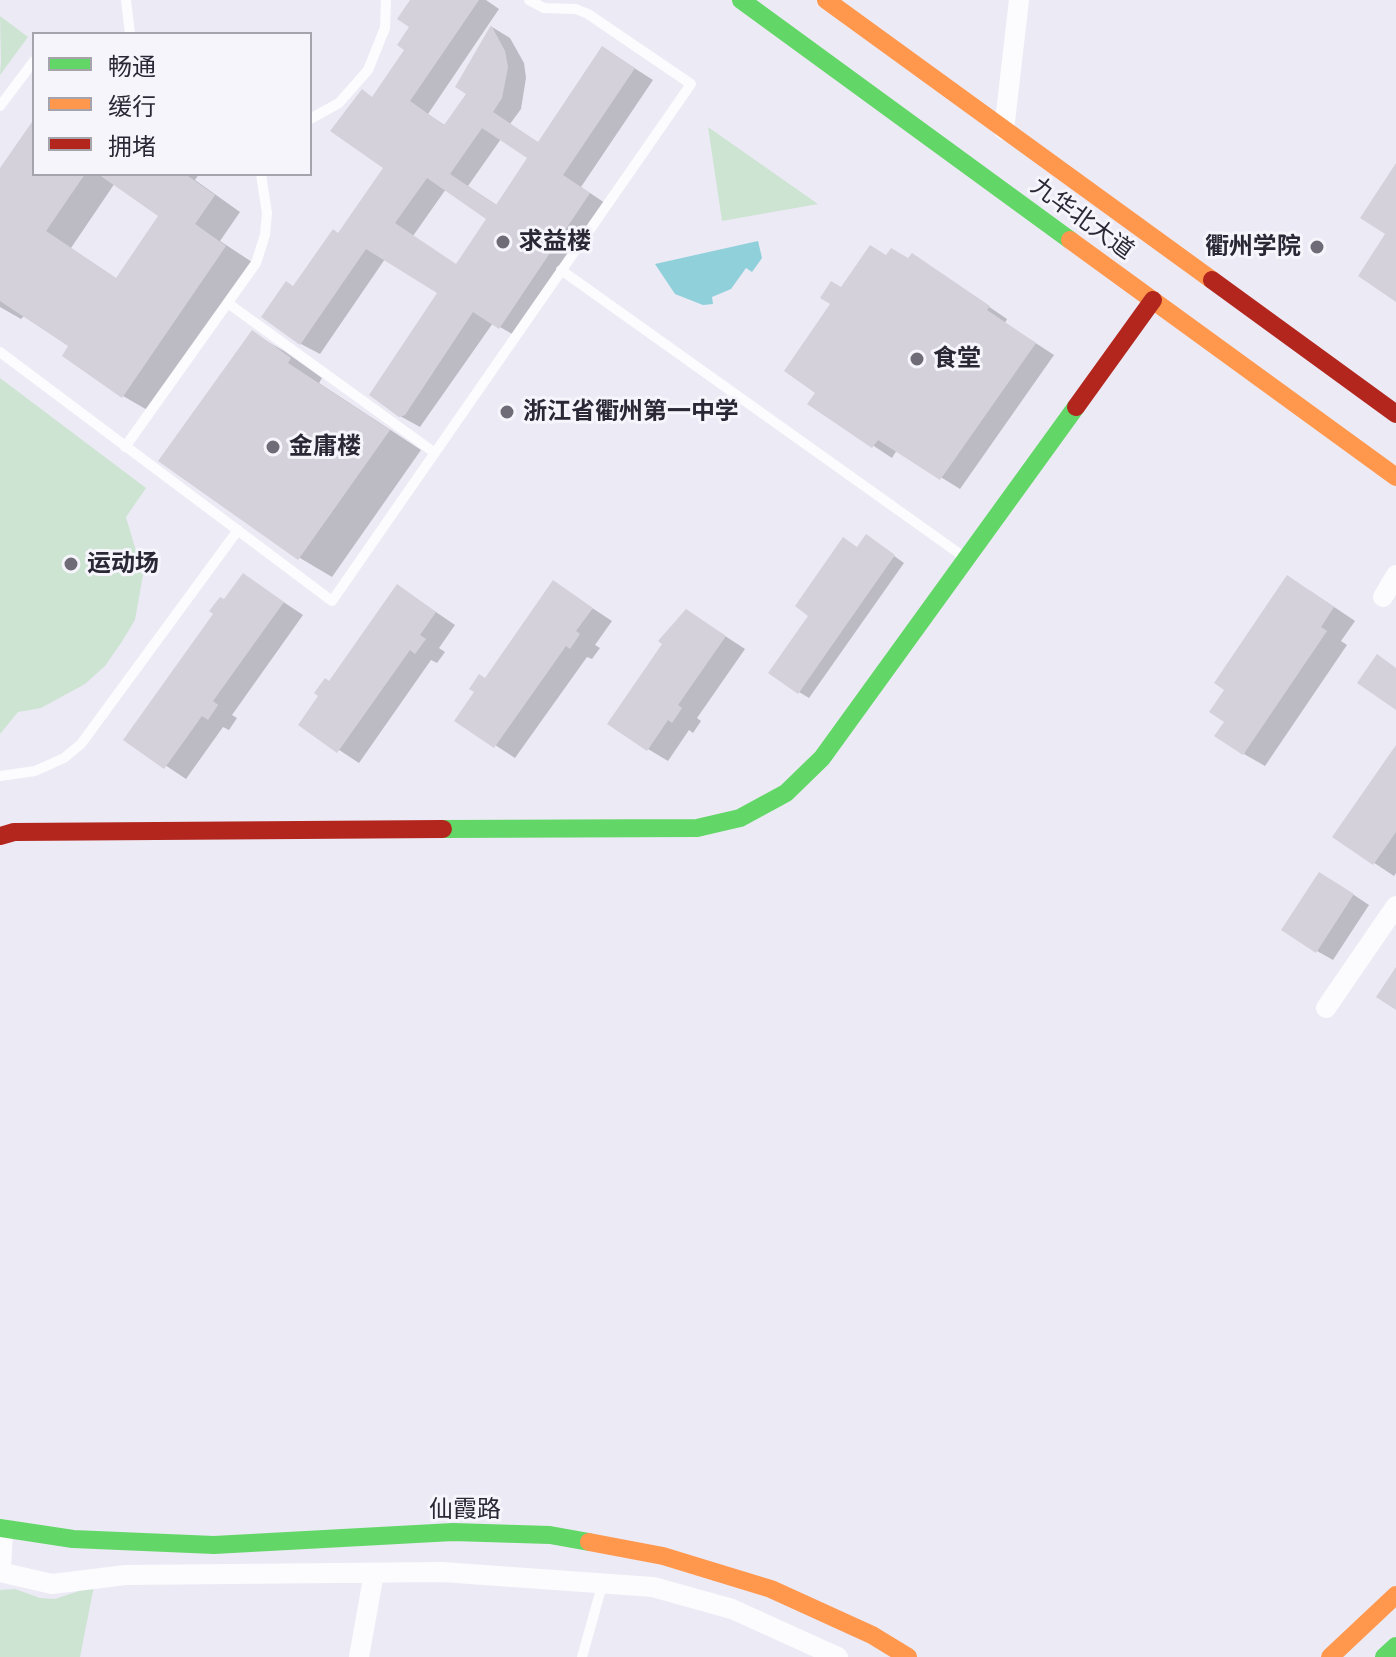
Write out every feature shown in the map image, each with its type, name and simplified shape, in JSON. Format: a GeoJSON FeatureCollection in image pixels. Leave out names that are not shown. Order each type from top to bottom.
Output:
{"type":"FeatureCollection","features":[{"type":"Feature","properties":{"kind":"street","name":"九华北大道"},"geometry":{"type":"LineString","coordinates":[[741,0],[1396,477]]}},
{"type":"Feature","properties":{"kind":"street","name":"九华北大道"},"geometry":{"type":"LineString","coordinates":[[826,0],[1396,414]]}},
{"type":"Feature","properties":{"kind":"street"},"geometry":{"type":"LineString","coordinates":[[1004,130],[1019,0]]}},
{"type":"Feature","properties":{"kind":"street"},"geometry":{"type":"LineString","coordinates":[[0,836],[41,832],[697,828],[740,818],[786,793],[822,758],[1153,300]]}},
{"type":"Feature","properties":{"kind":"street"},"geometry":{"type":"LineString","coordinates":[[1383,597],[1396,575]]}},
{"type":"Feature","properties":{"kind":"street"},"geometry":{"type":"LineString","coordinates":[[1326,1008],[1396,906]]}},
{"type":"Feature","properties":{"kind":"street"},"geometry":{"type":"LineString","coordinates":[[2,1528],[0,1572],[52,1584],[126,1575],[442,1572],[603,1582],[653,1587],[732,1609],[838,1657]]}},
{"type":"Feature","properties":{"kind":"street","name":"仙霞路"},"geometry":{"type":"LineString","coordinates":[[2,1528],[73,1539],[214,1545],[453,1532],[550,1535],[663,1556],[771,1589],[872,1635],[908,1657]]}},
{"type":"Feature","properties":{"kind":"street"},"geometry":{"type":"LineString","coordinates":[[359,1657],[374,1573]]}},
{"type":"Feature","properties":{"kind":"street"},"geometry":{"type":"LineString","coordinates":[[1330,1657],[1396,1595]]}},
{"type":"Feature","properties":{"kind":"street"},"geometry":{"type":"LineString","coordinates":[[1384,1657],[1396,1646]]}},
{"type":"Feature","properties":{"kind":"lane"},"geometry":{"type":"LineString","coordinates":[[126,0],[130,32]]}},
{"type":"Feature","properties":{"kind":"lane"},"geometry":{"type":"LineString","coordinates":[[312,118],[339,103],[368,70],[385,28],[386,0]]}},
{"type":"Feature","properties":{"kind":"lane"},"geometry":{"type":"LineString","coordinates":[[0,352],[332,601],[691,84],[588,14],[576,9],[544,8],[529,0]]}},
{"type":"Feature","properties":{"kind":"lane"},"geometry":{"type":"LineString","coordinates":[[0,106],[32,64]]}},
{"type":"Feature","properties":{"kind":"lane"},"geometry":{"type":"LineString","coordinates":[[125,447],[256,263],[265,235],[267,213],[261,176]]}},
{"type":"Feature","properties":{"kind":"lane"},"geometry":{"type":"LineString","coordinates":[[561,270],[966,558]]}},
{"type":"Feature","properties":{"kind":"lane"},"geometry":{"type":"LineString","coordinates":[[229,304],[435,453]]}},
{"type":"Feature","properties":{"kind":"lane"},"geometry":{"type":"LineString","coordinates":[[0,776],[35,771],[64,758],[81,744],[238,530]]}},
{"type":"Feature","properties":{"kind":"lane"},"geometry":{"type":"LineString","coordinates":[[582,1657],[603,1582]]}},
{"type":"Feature","properties":{"kind":"green space"},"geometry":{"type":"Polygon","coordinates":[[[0,16],[28,37],[0,75],[1,61],[0,16]]]}},
{"type":"Feature","properties":{"kind":"green space"},"geometry":{"type":"Polygon","coordinates":[[[708,127],[818,204],[722,221],[708,127]]]}},
{"type":"Feature","properties":{"kind":"green space","name":"运动场"},"geometry":{"type":"Polygon","coordinates":[[[0,378],[146,488],[126,517],[143,575],[135,620],[105,666],[85,684],[41,708],[18,712],[0,734],[0,378]]]}},
{"type":"Feature","properties":{"kind":"green space"},"geometry":{"type":"Polygon","coordinates":[[[94,1586],[80,1657],[0,1657],[0,1590],[15,1589],[40,1598],[55,1599],[94,1586]]]}},
{"type":"Feature","properties":{"kind":"water"},"geometry":{"type":"Polygon","coordinates":[[[758,241],[762,258],[752,272],[746,268],[731,289],[712,297],[713,304],[703,305],[675,294],[655,264],[758,241]]]}},
{"type":"Feature","properties":{"kind":"building"},"geometry":{"type":"Polygon","coordinates":[[[410,0],[479,0],[410,101],[444,125],[466,94],[455,87],[491,25],[505,51],[508,67],[502,98],[493,112],[538,142],[602,46],[635,68],[563,175],[590,193],[499,329],[473,312],[405,415],[399,417],[369,395],[437,293],[366,249],[300,345],[261,317],[286,281],[293,286],[333,229],[338,233],[383,168],[330,131],[362,89],[372,97],[404,50],[397,45],[409,27],[397,19],[410,0]],[[482,128],[450,174],[496,205],[527,158],[482,128]],[[427,178],[395,223],[456,264],[486,219],[427,178]]]}},
{"type":"Feature","properties":{"kind":"building"},"geometry":{"type":"Polygon","coordinates":[[[32,122],[32,176],[84,176],[46,231],[116,278],[158,216],[101,176],[188,176],[215,195],[195,224],[226,246],[122,398],[62,356],[68,346],[0,301],[0,168],[32,122]]]}},
{"type":"Feature","properties":{"kind":"building"},"geometry":{"type":"Polygon","coordinates":[[[1396,163],[1396,302],[1358,276],[1385,234],[1360,218],[1396,163]]]}},
{"type":"Feature","properties":{"kind":"building","name":"食堂"},"geometry":{"type":"Polygon","coordinates":[[[870,245],[886,255],[891,248],[908,258],[912,253],[990,306],[987,310],[1036,343],[940,480],[878,440],[872,448],[807,404],[815,393],[784,371],[830,304],[820,298],[831,281],[841,287],[870,245]]]}},
{"type":"Feature","properties":{"kind":"building","name":"金庸楼"},"geometry":{"type":"Polygon","coordinates":[[[252,330],[291,358],[288,363],[390,430],[298,560],[158,461],[252,330]]]}},
{"type":"Feature","properties":{"kind":"building"},"geometry":{"type":"Polygon","coordinates":[[[866,534],[895,555],[798,694],[768,673],[808,616],[795,606],[843,537],[857,547],[866,534]]]}},
{"type":"Feature","properties":{"kind":"building"},"geometry":{"type":"Polygon","coordinates":[[[243,573],[284,602],[213,701],[218,705],[208,720],[202,716],[164,769],[123,740],[213,614],[209,611],[220,597],[224,599],[243,573]]]}},
{"type":"Feature","properties":{"kind":"building"},"geometry":{"type":"Polygon","coordinates":[[[1287,575],[1334,607],[1321,627],[1327,631],[1243,755],[1214,736],[1224,722],[1209,712],[1224,690],[1214,683],[1287,575]]]}},
{"type":"Feature","properties":{"kind":"building"},"geometry":{"type":"Polygon","coordinates":[[[553,580],[593,608],[576,631],[580,634],[570,649],[566,646],[494,748],[454,721],[474,692],[469,689],[479,674],[485,678],[553,580]]]}},
{"type":"Feature","properties":{"kind":"building"},"geometry":{"type":"Polygon","coordinates":[[[397,584],[436,612],[420,635],[426,639],[415,654],[410,650],[337,753],[298,725],[318,696],[314,693],[325,678],[329,681],[397,584]]]}},
{"type":"Feature","properties":{"kind":"building"},"geometry":{"type":"Polygon","coordinates":[[[686,609],[726,636],[678,705],[682,708],[672,723],[668,720],[647,751],[607,724],[662,644],[658,641],[686,609]]]}},
{"type":"Feature","properties":{"kind":"building"},"geometry":{"type":"Polygon","coordinates":[[[1377,654],[1396,668],[1396,710],[1357,683],[1377,654]]]}},
{"type":"Feature","properties":{"kind":"building"},"geometry":{"type":"Polygon","coordinates":[[[1396,745],[1396,832],[1373,865],[1332,837],[1396,745]]]}},
{"type":"Feature","properties":{"kind":"building"},"geometry":{"type":"Polygon","coordinates":[[[1319,872],[1354,894],[1316,953],[1281,930],[1319,872]]]}},
{"type":"Feature","properties":{"kind":"building"},"geometry":{"type":"Polygon","coordinates":[[[1396,967],[1396,1010],[1376,997],[1396,967]]]}},
{"type":"Feature","properties":{"kind":"traffic: fast"},"geometry":{"type":"LineString","coordinates":[[741,0],[1070,240]]}},
{"type":"Feature","properties":{"kind":"traffic: fast"},"geometry":{"type":"LineString","coordinates":[[443,829],[697,828],[740,818],[786,793],[822,758],[1076,407]]}},
{"type":"Feature","properties":{"kind":"traffic: fast"},"geometry":{"type":"LineString","coordinates":[[0,1528],[73,1539],[214,1545],[453,1532],[550,1535],[589,1542]]}},
{"type":"Feature","properties":{"kind":"traffic: fast"},"geometry":{"type":"LineString","coordinates":[[1384,1657],[1396,1646]]}},
{"type":"Feature","properties":{"kind":"traffic: slow"},"geometry":{"type":"LineString","coordinates":[[826,0],[1212,280]]}},
{"type":"Feature","properties":{"kind":"traffic: slow"},"geometry":{"type":"LineString","coordinates":[[1070,240],[1396,477]]}},
{"type":"Feature","properties":{"kind":"traffic: slow"},"geometry":{"type":"LineString","coordinates":[[589,1542],[663,1556],[771,1589],[872,1635],[908,1657]]}},
{"type":"Feature","properties":{"kind":"traffic: slow"},"geometry":{"type":"LineString","coordinates":[[1330,1657],[1396,1595]]}},
{"type":"Feature","properties":{"kind":"traffic: jam"},"geometry":{"type":"LineString","coordinates":[[1212,280],[1396,414]]}},
{"type":"Feature","properties":{"kind":"traffic: jam"},"geometry":{"type":"LineString","coordinates":[[1076,407],[1153,300]]}},
{"type":"Feature","properties":{"kind":"traffic: jam"},"geometry":{"type":"LineString","coordinates":[[0,836],[14,832],[443,829]]}},
{"type":"Feature","properties":{"kind":"place","name":"求益楼"},"geometry":{"type":"Point","coordinates":[503,242]}},
{"type":"Feature","properties":{"kind":"place","name":"衢州学院"},"geometry":{"type":"Point","coordinates":[1317,247]}},
{"type":"Feature","properties":{"kind":"place","name":"食堂"},"geometry":{"type":"Point","coordinates":[917,359]}},
{"type":"Feature","properties":{"kind":"place","name":"浙江省衢州第一中学"},"geometry":{"type":"Point","coordinates":[507,412]}},
{"type":"Feature","properties":{"kind":"place","name":"金庸楼"},"geometry":{"type":"Point","coordinates":[273,447]}},
{"type":"Feature","properties":{"kind":"place","name":"运动场"},"geometry":{"type":"Point","coordinates":[71,564]}}]}
